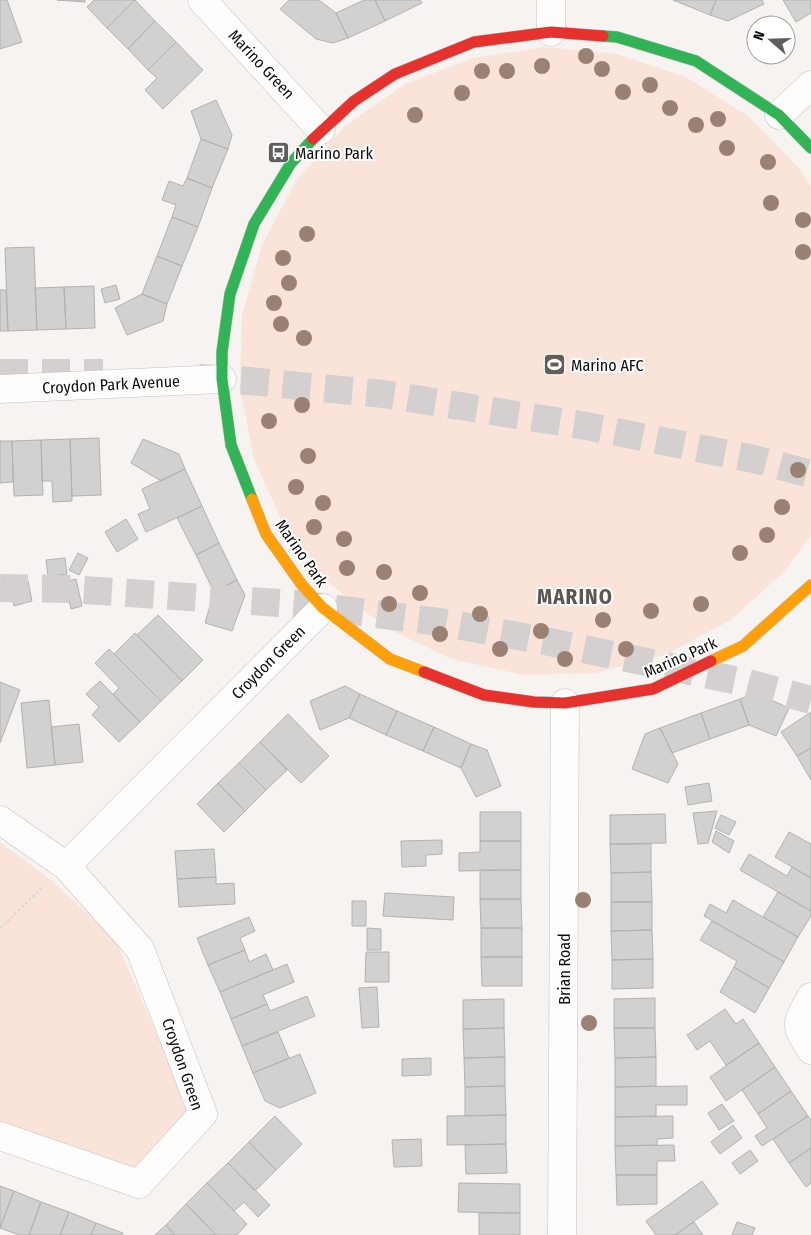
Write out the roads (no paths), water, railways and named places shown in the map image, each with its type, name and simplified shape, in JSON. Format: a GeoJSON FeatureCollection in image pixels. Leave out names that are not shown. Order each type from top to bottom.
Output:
{"type":"FeatureCollection","features":[{"type":"Feature","properties":{"kind":"street","name":"Marino Green"},"geometry":{"type":"LineString","coordinates":[[202,0],[321,130]]}},
{"type":"Feature","properties":{"kind":"street"},"geometry":{"type":"LineString","coordinates":[[551,0],[551,32]]}},
{"type":"Feature","properties":{"kind":"street","name":"Marino Park"},"geometry":{"type":"LineString","coordinates":[[811,148],[779,116],[696,62],[617,37],[551,32],[474,42],[395,74],[354,101],[321,130],[291,163],[254,224],[230,294],[222,352],[222,379],[231,446],[266,534],[302,585],[323,608],[390,658],[484,695],[534,702],[565,703],[653,689],[743,646],[811,586]]}},
{"type":"Feature","properties":{"kind":"street"},"geometry":{"type":"LineString","coordinates":[[779,116],[811,85]]}},
{"type":"Feature","properties":{"kind":"street","name":"Croydon Park Avenue"},"geometry":{"type":"LineString","coordinates":[[0,389],[222,379]]}},
{"type":"Feature","properties":{"kind":"street","name":"Croydon Green"},"geometry":{"type":"LineString","coordinates":[[66,866],[323,608]]}},
{"type":"Feature","properties":{"kind":"street","name":"Brian Road"},"geometry":{"type":"LineString","coordinates":[[562,1235],[565,703]]}},
{"type":"Feature","properties":{"kind":"street","name":"Croydon Green"},"geometry":{"type":"LineString","coordinates":[[0,820],[66,866],[140,949],[203,1114],[139,1184],[0,1136]]}},
{"type":"Feature","properties":{"kind":"street"},"geometry":{"type":"LineString","coordinates":[[811,997],[798,1022],[800,1032],[811,1050]]}},
{"type":"Feature","properties":{"kind":"tunnel"},"geometry":{"type":"LineString","coordinates":[[0,373],[103,373]]}},
{"type":"Feature","properties":{"kind":"tunnel"},"geometry":{"type":"LineString","coordinates":[[199,378],[383,394],[581,425],[754,459],[811,474]]}},
{"type":"Feature","properties":{"kind":"tunnel"},"geometry":{"type":"LineString","coordinates":[[0,588],[68,589],[295,604],[440,622],[545,641],[748,683],[811,700]]}},
{"type":"Feature","properties":{"kind":"place","name":"Marino Park"},"geometry":{"type":"Point","coordinates":[279,153]}},
{"type":"Feature","properties":{"kind":"place","name":"Marino AFC"},"geometry":{"type":"Point","coordinates":[555,365]}},
{"type":"Feature","properties":{"kind":"district","name":"MARINO"},"geometry":{"type":"Point","coordinates":[575,597]}}]}
